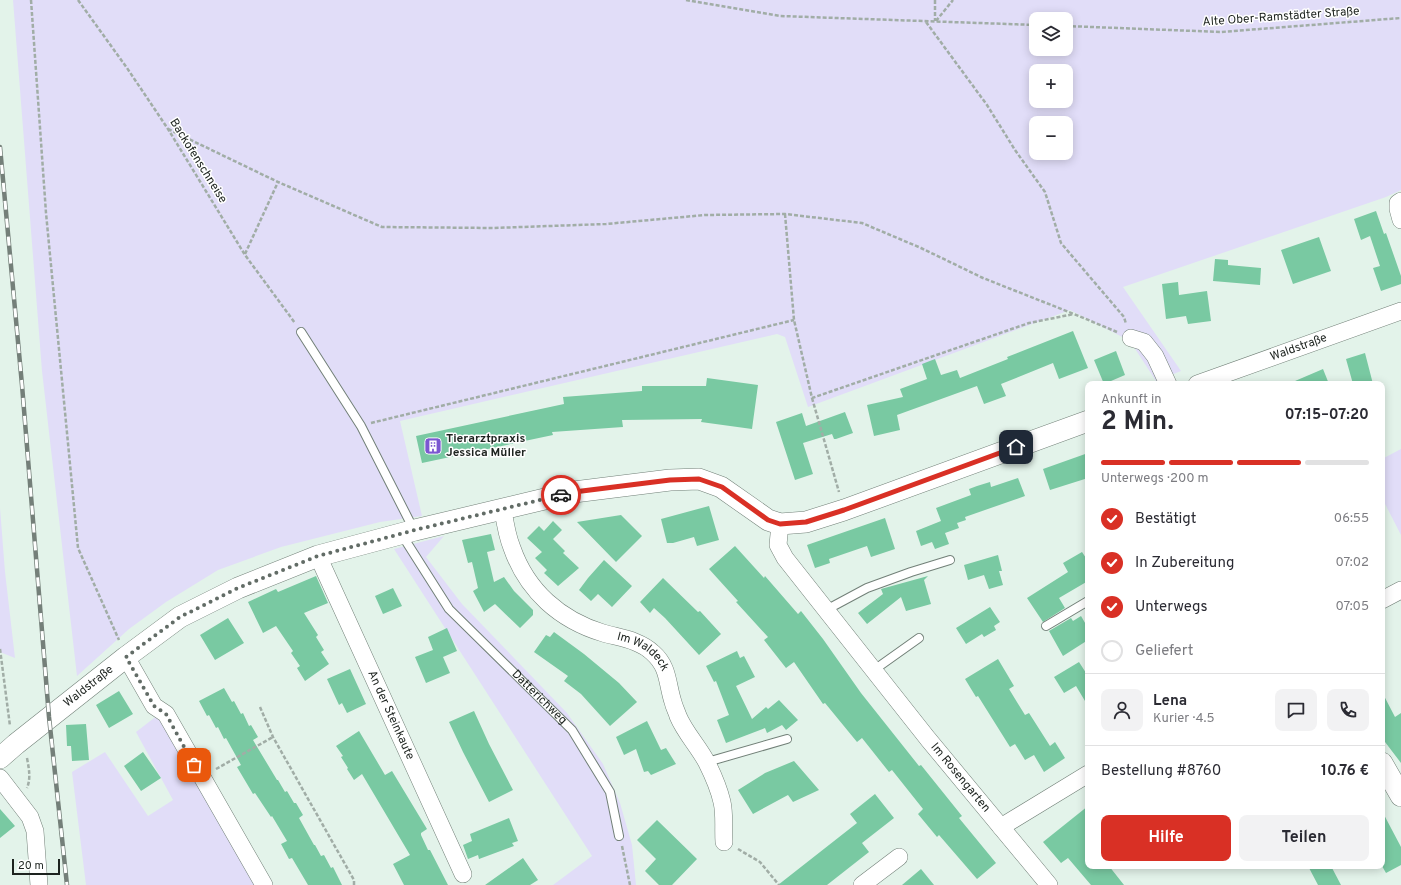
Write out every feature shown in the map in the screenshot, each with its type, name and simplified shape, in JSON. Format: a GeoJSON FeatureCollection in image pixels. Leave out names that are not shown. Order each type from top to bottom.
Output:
{"type":"FeatureCollection","features":[{"type":"Feature","properties":{"kind":"street"},"geometry":{"type":"LineString","coordinates":[[1401,201],[1398,202],[1401,220]]}},
{"type":"Feature","properties":{"kind":"street","name":"Waldstraße"},"geometry":{"type":"LineString","coordinates":[[1205,381],[1401,311]]}},
{"type":"Feature","properties":{"kind":"street"},"geometry":{"type":"LineString","coordinates":[[1131,338],[1144,342],[1155,356],[1167,381]]}},
{"type":"Feature","properties":{"kind":"street","name":"Waldstraße"},"geometry":{"type":"LineString","coordinates":[[0,758],[126,657],[180,617],[238,588],[318,556],[574,492],[670,480],[699,479],[722,487],[768,520],[780,524],[806,522],[844,510],[1085,422]]}},
{"type":"Feature","properties":{"kind":"street","name":"Im Waldeck"},"geometry":{"type":"LineString","coordinates":[[503,510],[508,536],[518,564],[546,603],[571,621],[602,633],[632,640],[653,652],[661,661],[666,672],[673,702],[680,721],[707,762],[722,803],[724,842]]}},
{"type":"Feature","properties":{"kind":"street","name":"Im Rosengarten"},"geometry":{"type":"LineString","coordinates":[[780,524],[778,545],[785,558],[928,740],[1049,885]]}},
{"type":"Feature","properties":{"kind":"street","name":"An der Steinkaute"},"geometry":{"type":"LineString","coordinates":[[318,556],[463,874]]}},
{"type":"Feature","properties":{"kind":"street"},"geometry":{"type":"LineString","coordinates":[[1385,598],[1401,590]]}},
{"type":"Feature","properties":{"kind":"street"},"geometry":{"type":"LineString","coordinates":[[126,657],[154,706],[166,714],[264,885]]}},
{"type":"Feature","properties":{"kind":"street"},"geometry":{"type":"LineString","coordinates":[[1385,768],[1401,796]]}},
{"type":"Feature","properties":{"kind":"street"},"geometry":{"type":"LineString","coordinates":[[1001,827],[1085,776]]}},
{"type":"Feature","properties":{"kind":"street"},"geometry":{"type":"LineString","coordinates":[[0,778],[18,799],[30,817],[35,831],[39,885]]}},
{"type":"Feature","properties":{"kind":"street"},"geometry":{"type":"LineString","coordinates":[[862,885],[899,857]]}},
{"type":"Feature","properties":{"kind":"lane","name":"Datterichweg"},"geometry":{"type":"LineString","coordinates":[[301,332],[361,426],[408,533],[449,610],[572,730],[610,792],[619,836]]}},
{"type":"Feature","properties":{"kind":"lane"},"geometry":{"type":"LineString","coordinates":[[826,610],[867,588],[950,560]]}},
{"type":"Feature","properties":{"kind":"lane"},"geometry":{"type":"LineString","coordinates":[[1046,626],[1085,603]]}},
{"type":"Feature","properties":{"kind":"lane"},"geometry":{"type":"LineString","coordinates":[[874,670],[919,638]]}},
{"type":"Feature","properties":{"kind":"lane"},"geometry":{"type":"LineString","coordinates":[[707,762],[787,739]]}},
{"type":"Feature","properties":{"kind":"path"},"geometry":{"type":"LineString","coordinates":[[31,0],[46,213],[78,548],[126,657]]}},
{"type":"Feature","properties":{"kind":"path","name":"Backofenschneise"},"geometry":{"type":"LineString","coordinates":[[78,0],[168,128],[245,255],[301,332]]}},
{"type":"Feature","properties":{"kind":"path"},"geometry":{"type":"LineString","coordinates":[[686,0],[780,16],[1029,25]]}},
{"type":"Feature","properties":{"kind":"path"},"geometry":{"type":"LineString","coordinates":[[935,0],[935,22]]}},
{"type":"Feature","properties":{"kind":"path"},"geometry":{"type":"LineString","coordinates":[[935,22],[953,0]]}},
{"type":"Feature","properties":{"kind":"path","name":"Alte Ober-Ramstädter Straße"},"geometry":{"type":"LineString","coordinates":[[1073,26],[1221,32],[1401,18]]}},
{"type":"Feature","properties":{"kind":"path"},"geometry":{"type":"LineString","coordinates":[[926,22],[987,105],[1015,150],[1045,192],[1061,243],[1124,317],[1131,338]]}},
{"type":"Feature","properties":{"kind":"path"},"geometry":{"type":"LineString","coordinates":[[168,128],[278,182],[382,227],[501,228],[606,224],[705,215],[785,214],[862,223],[921,248],[983,278],[1131,338]]}},
{"type":"Feature","properties":{"kind":"path"},"geometry":{"type":"LineString","coordinates":[[245,255],[278,182]]}},
{"type":"Feature","properties":{"kind":"path"},"geometry":{"type":"LineString","coordinates":[[785,214],[794,320],[812,398],[844,510]]}},
{"type":"Feature","properties":{"kind":"path"},"geometry":{"type":"LineString","coordinates":[[812,398],[1029,323],[1074,314]]}},
{"type":"Feature","properties":{"kind":"path"},"geometry":{"type":"LineString","coordinates":[[361,426],[794,320]]}},
{"type":"Feature","properties":{"kind":"path"},"geometry":{"type":"LineString","coordinates":[[0,650],[12,736],[26,757],[29,771],[30,782],[28,788],[18,799]]}},
{"type":"Feature","properties":{"kind":"path"},"geometry":{"type":"LineString","coordinates":[[260,707],[273,737],[354,880],[354,885]]}},
{"type":"Feature","properties":{"kind":"path"},"geometry":{"type":"LineString","coordinates":[[202,778],[273,737]]}},
{"type":"Feature","properties":{"kind":"path"},"geometry":{"type":"LineString","coordinates":[[619,836],[630,885]]}},
{"type":"Feature","properties":{"kind":"path"},"geometry":{"type":"LineString","coordinates":[[724,842],[760,862],[779,885]]}},
{"type":"Feature","properties":{"kind":"shaded area"},"geometry":{"type":"Polygon","coordinates":[[[13,0],[1401,0],[1401,190],[1386,197],[1123,287],[1181,371],[1156,381],[1130,341],[1070,310],[808,407],[785,337],[777,334],[400,421],[422,516],[380,522],[281,547],[218,570],[166,602],[129,629],[77,676],[42,371],[13,0]]]}},
{"type":"Feature","properties":{"kind":"shaded area"},"geometry":{"type":"Polygon","coordinates":[[[1401,449],[1401,535],[1385,504],[1385,457],[1401,449]]]}},
{"type":"Feature","properties":{"kind":"shaded area"},"geometry":{"type":"Polygon","coordinates":[[[0,508],[5,572],[15,658],[0,652],[0,508]]]}},
{"type":"Feature","properties":{"kind":"shaded area"},"geometry":{"type":"Polygon","coordinates":[[[444,536],[426,557],[462,604],[567,713],[603,764],[620,803],[632,845],[636,885],[553,885],[592,856],[394,549],[444,536]]]}},
{"type":"Feature","properties":{"kind":"shaded area"},"geometry":{"type":"Polygon","coordinates":[[[158,715],[255,885],[86,885],[72,772],[105,752],[148,816],[173,800],[136,732],[158,715]]]}},
{"type":"Feature","properties":{"kind":"building"},"geometry":{"type":"Polygon","coordinates":[[[1376,211],[1384,234],[1386,233],[1401,276],[1401,284],[1381,291],[1373,268],[1380,266],[1370,236],[1361,240],[1354,219],[1376,211]]]}},
{"type":"Feature","properties":{"kind":"building"},"geometry":{"type":"Polygon","coordinates":[[[1319,237],[1331,271],[1293,284],[1281,250],[1319,237]]]}},
{"type":"Feature","properties":{"kind":"building"},"geometry":{"type":"Polygon","coordinates":[[[1215,259],[1228,260],[1228,265],[1261,268],[1260,285],[1213,281],[1215,259]]]}},
{"type":"Feature","properties":{"kind":"building"},"geometry":{"type":"Polygon","coordinates":[[[1178,282],[1179,295],[1207,291],[1211,321],[1188,324],[1186,316],[1166,319],[1162,284],[1178,282]]]}},
{"type":"Feature","properties":{"kind":"building"},"geometry":{"type":"Polygon","coordinates":[[[1073,331],[1088,368],[1059,379],[1053,363],[1001,384],[1006,396],[984,404],[977,386],[897,415],[900,430],[874,436],[867,405],[903,397],[900,389],[927,379],[922,364],[935,359],[941,375],[957,370],[960,378],[1008,359],[1007,357],[1073,331]]]}},
{"type":"Feature","properties":{"kind":"building"},"geometry":{"type":"Polygon","coordinates":[[[1116,351],[1125,375],[1111,381],[1103,381],[1094,360],[1116,351]]]}},
{"type":"Feature","properties":{"kind":"building"},"geometry":{"type":"Polygon","coordinates":[[[1365,353],[1372,381],[1352,381],[1346,359],[1365,353]]]}},
{"type":"Feature","properties":{"kind":"building"},"geometry":{"type":"Polygon","coordinates":[[[1323,369],[1328,381],[1295,381],[1323,369]]]}},
{"type":"Feature","properties":{"kind":"building"},"geometry":{"type":"Polygon","coordinates":[[[707,378],[758,385],[752,429],[701,422],[702,419],[622,420],[623,427],[552,432],[553,435],[422,463],[416,436],[564,404],[563,397],[642,391],[642,386],[706,386],[707,378]]]}},
{"type":"Feature","properties":{"kind":"building"},"geometry":{"type":"Polygon","coordinates":[[[845,412],[853,433],[836,439],[834,439],[832,434],[803,443],[813,474],[795,480],[776,422],[802,413],[806,426],[845,412]]]}},
{"type":"Feature","properties":{"kind":"building"},"geometry":{"type":"Polygon","coordinates":[[[1085,454],[1085,479],[1050,490],[1043,469],[1085,454]]]}},
{"type":"Feature","properties":{"kind":"building"},"geometry":{"type":"Polygon","coordinates":[[[1018,478],[1025,496],[965,517],[966,520],[957,523],[959,528],[945,533],[949,544],[935,549],[932,542],[921,546],[916,531],[941,521],[936,508],[971,495],[969,489],[977,486],[990,482],[991,487],[1018,478]]]}},
{"type":"Feature","properties":{"kind":"building"},"geometry":{"type":"Polygon","coordinates":[[[709,506],[719,540],[697,546],[694,537],[673,543],[667,543],[661,519],[709,506]]]}},
{"type":"Feature","properties":{"kind":"building"},"geometry":{"type":"Polygon","coordinates":[[[621,515],[642,536],[616,562],[577,522],[621,515]]]}},
{"type":"Feature","properties":{"kind":"building"},"geometry":{"type":"Polygon","coordinates":[[[885,518],[895,549],[871,557],[867,546],[829,559],[830,563],[815,568],[807,545],[885,518]]]}},
{"type":"Feature","properties":{"kind":"building"},"geometry":{"type":"Polygon","coordinates":[[[553,521],[562,530],[553,539],[565,551],[563,553],[579,568],[558,586],[544,573],[547,570],[535,558],[542,552],[527,538],[539,526],[544,531],[553,521]]]}},
{"type":"Feature","properties":{"kind":"building"},"geometry":{"type":"Polygon","coordinates":[[[491,534],[495,550],[487,552],[494,582],[504,577],[514,591],[533,610],[533,615],[520,628],[495,604],[484,612],[473,591],[478,588],[472,562],[468,563],[462,540],[491,534]]]}},
{"type":"Feature","properties":{"kind":"building"},"geometry":{"type":"Polygon","coordinates":[[[735,546],[764,578],[765,576],[798,614],[801,611],[823,639],[861,693],[919,766],[921,765],[962,816],[959,818],[996,863],[977,879],[939,835],[937,837],[918,814],[923,809],[892,770],[889,772],[862,738],[857,742],[825,703],[823,704],[794,662],[786,668],[764,640],[768,637],[736,602],[738,601],[709,569],[735,546]]]}},
{"type":"Feature","properties":{"kind":"building"},"geometry":{"type":"Polygon","coordinates":[[[1082,552],[1085,556],[1085,583],[1059,598],[1065,608],[1043,622],[1027,598],[1068,572],[1063,563],[1082,552]]]}},
{"type":"Feature","properties":{"kind":"building"},"geometry":{"type":"Polygon","coordinates":[[[998,555],[1002,571],[999,571],[1003,585],[989,589],[984,575],[968,580],[964,565],[998,555]]]}},
{"type":"Feature","properties":{"kind":"building"},"geometry":{"type":"Polygon","coordinates":[[[604,560],[632,586],[612,607],[598,594],[591,601],[579,590],[604,560]]]}},
{"type":"Feature","properties":{"kind":"building"},"geometry":{"type":"Polygon","coordinates":[[[316,576],[328,603],[304,613],[318,635],[316,637],[324,650],[321,652],[329,664],[305,681],[297,668],[300,666],[291,653],[293,651],[276,626],[263,633],[248,602],[276,589],[278,592],[316,576]]]}},
{"type":"Feature","properties":{"kind":"building"},"geometry":{"type":"Polygon","coordinates":[[[928,576],[924,580],[931,604],[906,611],[901,597],[867,624],[858,613],[883,594],[881,589],[928,576]]]}},
{"type":"Feature","properties":{"kind":"building"},"geometry":{"type":"Polygon","coordinates":[[[663,578],[698,612],[700,611],[721,634],[699,655],[654,608],[650,613],[640,602],[663,578]]]}},
{"type":"Feature","properties":{"kind":"building"},"geometry":{"type":"Polygon","coordinates":[[[393,588],[402,606],[383,614],[375,596],[393,588]]]}},
{"type":"Feature","properties":{"kind":"building"},"geometry":{"type":"Polygon","coordinates":[[[990,607],[1000,622],[994,626],[996,630],[984,637],[982,634],[966,644],[956,628],[990,607]]]}},
{"type":"Feature","properties":{"kind":"building"},"geometry":{"type":"Polygon","coordinates":[[[1081,616],[1085,623],[1085,642],[1063,656],[1049,631],[1071,618],[1073,621],[1081,616]]]}},
{"type":"Feature","properties":{"kind":"building"},"geometry":{"type":"Polygon","coordinates":[[[228,618],[244,643],[215,660],[200,635],[228,618]]]}},
{"type":"Feature","properties":{"kind":"building"},"geometry":{"type":"Polygon","coordinates":[[[447,628],[457,651],[443,657],[450,673],[426,683],[415,657],[433,650],[428,637],[447,628]]]}},
{"type":"Feature","properties":{"kind":"building"},"geometry":{"type":"Polygon","coordinates":[[[554,632],[584,654],[619,683],[637,702],[610,726],[581,694],[564,681],[568,676],[534,652],[546,635],[550,637],[554,632]]]}},
{"type":"Feature","properties":{"kind":"building"},"geometry":{"type":"Polygon","coordinates":[[[737,651],[740,658],[744,656],[755,677],[736,686],[752,719],[766,707],[768,709],[779,700],[798,720],[786,730],[782,725],[767,733],[765,728],[726,743],[717,720],[729,715],[716,681],[714,682],[706,666],[737,651]]]}},
{"type":"Feature","properties":{"kind":"building"},"geometry":{"type":"Polygon","coordinates":[[[998,659],[1014,686],[1009,689],[1025,715],[1029,713],[1050,746],[1055,742],[1065,758],[1044,772],[1034,755],[1025,760],[1015,744],[1010,747],[978,696],[976,697],[965,679],[998,659]]]}},
{"type":"Feature","properties":{"kind":"building"},"geometry":{"type":"Polygon","coordinates":[[[1079,662],[1085,671],[1085,701],[1076,686],[1064,693],[1054,677],[1079,662]]]}},
{"type":"Feature","properties":{"kind":"building"},"geometry":{"type":"Polygon","coordinates":[[[350,669],[366,704],[347,713],[342,703],[339,705],[327,679],[350,669]]]}},
{"type":"Feature","properties":{"kind":"building"},"geometry":{"type":"Polygon","coordinates":[[[224,688],[232,702],[234,701],[241,714],[243,713],[249,726],[251,725],[258,737],[253,740],[285,792],[287,791],[294,803],[296,803],[303,815],[299,818],[314,845],[321,856],[324,855],[331,868],[333,867],[342,885],[308,885],[292,858],[289,859],[281,844],[287,841],[272,816],[271,817],[255,793],[253,794],[237,767],[241,765],[226,738],[224,739],[218,727],[216,728],[209,715],[207,716],[199,701],[224,688]]]}},
{"type":"Feature","properties":{"kind":"building"},"geometry":{"type":"Polygon","coordinates":[[[119,691],[133,714],[109,728],[96,705],[119,691]]]}},
{"type":"Feature","properties":{"kind":"building"},"geometry":{"type":"Polygon","coordinates":[[[1385,698],[1395,717],[1401,713],[1401,763],[1385,742],[1385,698]]]}},
{"type":"Feature","properties":{"kind":"building"},"geometry":{"type":"Polygon","coordinates":[[[474,711],[513,790],[489,802],[449,722],[474,711]]]}},
{"type":"Feature","properties":{"kind":"building"},"geometry":{"type":"Polygon","coordinates":[[[647,721],[661,750],[666,748],[676,764],[651,775],[648,771],[644,772],[636,749],[624,755],[616,737],[647,721]]]}},
{"type":"Feature","properties":{"kind":"building"},"geometry":{"type":"Polygon","coordinates":[[[86,724],[89,760],[72,761],[71,746],[67,746],[66,725],[86,724]]]}},
{"type":"Feature","properties":{"kind":"building"},"geometry":{"type":"Polygon","coordinates":[[[359,731],[385,775],[392,771],[427,829],[421,833],[421,835],[448,885],[404,885],[393,864],[410,855],[362,774],[354,780],[341,757],[343,756],[336,746],[359,731]]]}},
{"type":"Feature","properties":{"kind":"building"},"geometry":{"type":"Polygon","coordinates":[[[143,752],[161,778],[141,791],[124,766],[143,752]]]}},
{"type":"Feature","properties":{"kind":"building"},"geometry":{"type":"Polygon","coordinates":[[[794,761],[819,790],[793,802],[788,795],[753,814],[738,790],[765,773],[794,761]]]}},
{"type":"Feature","properties":{"kind":"building"},"geometry":{"type":"Polygon","coordinates":[[[875,794],[894,818],[862,843],[869,852],[827,885],[778,885],[857,823],[850,814],[875,794]]]}},
{"type":"Feature","properties":{"kind":"building"},"geometry":{"type":"Polygon","coordinates":[[[1085,808],[1085,869],[1111,869],[1124,885],[1091,885],[1068,858],[1061,863],[1043,842],[1085,808]]]}},
{"type":"Feature","properties":{"kind":"building"},"geometry":{"type":"Polygon","coordinates":[[[0,809],[15,826],[0,838],[0,809]]]}},
{"type":"Feature","properties":{"kind":"building"},"geometry":{"type":"Polygon","coordinates":[[[1385,817],[1401,847],[1401,865],[1386,873],[1384,869],[1385,869],[1385,817]]]}},
{"type":"Feature","properties":{"kind":"building"},"geometry":{"type":"Polygon","coordinates":[[[509,818],[518,841],[512,843],[514,846],[479,859],[478,855],[468,859],[463,845],[472,841],[470,834],[509,818]]]}},
{"type":"Feature","properties":{"kind":"building"},"geometry":{"type":"Polygon","coordinates":[[[657,820],[697,859],[672,885],[659,885],[645,871],[656,859],[637,840],[657,820]]]}},
{"type":"Feature","properties":{"kind":"building"},"geometry":{"type":"Polygon","coordinates":[[[523,858],[538,880],[530,885],[485,885],[523,858]]]}},
{"type":"Feature","properties":{"kind":"building"},"geometry":{"type":"Polygon","coordinates":[[[921,869],[934,885],[902,885],[921,869]]]}},
{"type":"Feature","properties":{"kind":"building"},"geometry":{"type":"Polygon","coordinates":[[[1310,869],[1333,869],[1341,885],[1318,885],[1310,869]]]}},
{"type":"Feature","properties":{"kind":"railway"},"geometry":{"type":"LineString","coordinates":[[0,147],[22,385],[49,717],[67,885]]}},
{"type":"Feature","properties":{"kind":"way so far"},"geometry":{"type":"LineString","coordinates":[[194,765],[166,714],[154,706],[126,657],[180,617],[238,588],[318,556],[402,535],[415,530],[561,495]]}},
{"type":"Feature","properties":{"kind":"place","name":"Tierarztpraxis Jessica Müller"},"geometry":{"type":"Point","coordinates":[433,446]}},
{"type":"Feature","properties":{"kind":"route"},"geometry":{"type":"LineString","coordinates":[[561,495],[670,480],[699,479],[722,487],[768,520],[780,524],[806,522],[844,510],[1016,447]]}}]}
